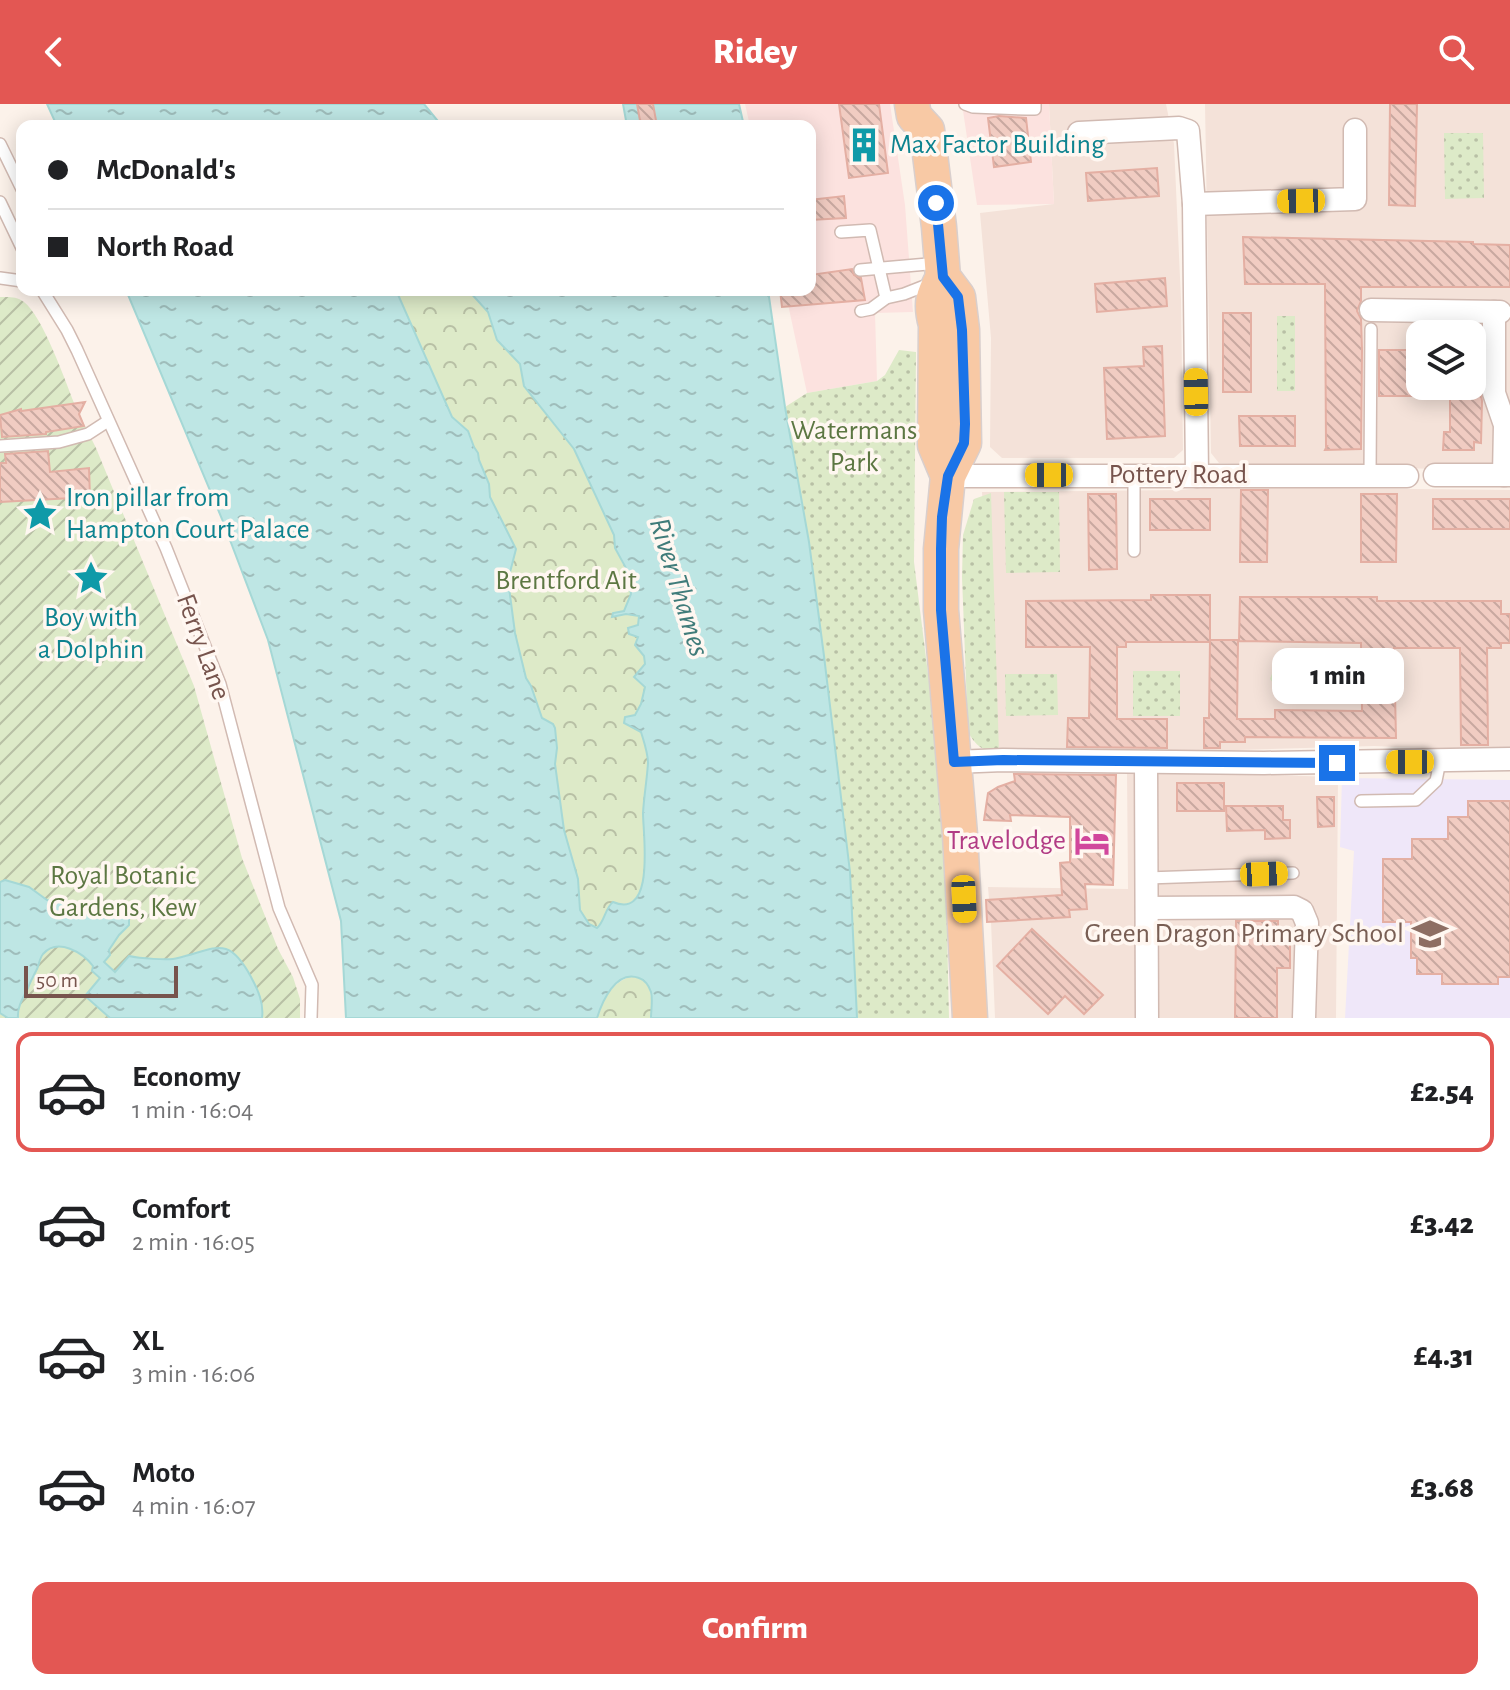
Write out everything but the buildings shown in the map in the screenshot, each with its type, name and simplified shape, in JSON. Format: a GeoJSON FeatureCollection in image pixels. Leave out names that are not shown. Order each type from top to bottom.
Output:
{"type":"FeatureCollection","features":[{"type":"Feature","properties":{"kind":"main road"},"geometry":{"type":"LineString","coordinates":[[925,113],[942,270],[958,297],[962,330],[964,443],[948,476],[942,517],[941,610],[960,835],[970,1018]]}},
{"type":"Feature","properties":{"kind":"street"},"geometry":{"type":"LineString","coordinates":[[1079,133],[1179,128],[1188,131],[1194,204],[1197,476]]}},
{"type":"Feature","properties":{"kind":"street"},"geometry":{"type":"LineString","coordinates":[[1194,204],[1355,199],[1355,130]]}},
{"type":"Feature","properties":{"kind":"street"},"geometry":{"type":"LineString","coordinates":[[1371,320],[1497,312],[1494,393],[1505,425],[1507,475],[1435,475]]}},
{"type":"Feature","properties":{"kind":"street","name":"Pottery Road"},"geometry":{"type":"LineString","coordinates":[[948,476],[1407,476]]}},
{"type":"Feature","properties":{"kind":"street"},"geometry":{"type":"LineString","coordinates":[[954,762],[1264,763],[1510,759]]}},
{"type":"Feature","properties":{"kind":"street"},"geometry":{"type":"LineString","coordinates":[[1146,762],[1147,1018]]}},
{"type":"Feature","properties":{"kind":"street"},"geometry":{"type":"LineString","coordinates":[[1147,908],[1294,907],[1302,911],[1307,923],[1304,1018]]}},
{"type":"Feature","properties":{"kind":"lane"},"geometry":{"type":"LineString","coordinates":[[970,105],[1035,106]]}},
{"type":"Feature","properties":{"kind":"lane"},"geometry":{"type":"LineString","coordinates":[[0,144],[16,177]]}},
{"type":"Feature","properties":{"kind":"lane"},"geometry":{"type":"LineString","coordinates":[[0,202],[16,235]]}},
{"type":"Feature","properties":{"kind":"lane"},"geometry":{"type":"LineString","coordinates":[[841,232],[870,230],[886,298]]}},
{"type":"Feature","properties":{"kind":"lane"},"geometry":{"type":"LineString","coordinates":[[860,270],[942,270]]}},
{"type":"Feature","properties":{"kind":"lane"},"geometry":{"type":"LineString","coordinates":[[861,311],[871,309],[886,298],[904,294],[942,270]]}},
{"type":"Feature","properties":{"kind":"lane","name":"Ferry Lane"},"geometry":{"type":"LineString","coordinates":[[44,296],[67,330],[166,548],[220,684],[279,908],[312,985],[311,1018]]}},
{"type":"Feature","properties":{"kind":"lane"},"geometry":{"type":"LineString","coordinates":[[1370,475],[1371,320]]}},
{"type":"Feature","properties":{"kind":"lane"},"geometry":{"type":"LineString","coordinates":[[0,446],[59,442],[88,434],[108,421]]}},
{"type":"Feature","properties":{"kind":"lane"},"geometry":{"type":"LineString","coordinates":[[1134,475],[1134,551]]}},
{"type":"Feature","properties":{"kind":"lane"},"geometry":{"type":"LineString","coordinates":[[1361,801],[1416,800],[1436,781],[1440,761]]}},
{"type":"Feature","properties":{"kind":"lane"},"geometry":{"type":"LineString","coordinates":[[1147,878],[1293,873]]}},
{"type":"Feature","properties":{"kind":"shaded area"},"geometry":{"type":"Polygon","coordinates":[[[745,104],[890,104],[905,205],[913,312],[875,313],[877,381],[807,393],[786,296],[816,296],[816,120],[749,120],[745,104]]]}},
{"type":"Feature","properties":{"kind":"shaded area"},"geometry":{"type":"Polygon","coordinates":[[[962,104],[1049,104],[1054,204],[977,205],[962,104]]]}},
{"type":"Feature","properties":{"kind":"shaded area"},"geometry":{"type":"Polygon","coordinates":[[[1049,104],[1166,104],[1174,144],[1181,300],[1183,450],[1174,458],[1002,458],[990,447],[991,338],[980,213],[1054,204],[1049,104]]]}},
{"type":"Feature","properties":{"kind":"shaded area"},"geometry":{"type":"Polygon","coordinates":[[[1205,104],[1510,104],[1510,471],[1219,463],[1211,453],[1205,104]]]}},
{"type":"Feature","properties":{"kind":"shaded area"},"geometry":{"type":"Polygon","coordinates":[[[1216,487],[1510,490],[1510,752],[1374,746],[1105,754],[998,753],[982,492],[1216,487]]]}},
{"type":"Feature","properties":{"kind":"shaded area"},"geometry":{"type":"Polygon","coordinates":[[[1127,771],[1338,777],[1336,1018],[995,1018],[988,887],[1128,889],[1127,771]]]}},
{"type":"Feature","properties":{"kind":"shaded area","name":"Green Dragon Primary School"},"geometry":{"type":"Polygon","coordinates":[[[1342,778],[1510,780],[1510,1018],[1345,1018],[1354,851],[1340,847],[1342,778]]]}},
{"type":"Feature","properties":{"kind":"green space"},"geometry":{"type":"Polygon","coordinates":[[[1444,133],[1483,133],[1484,198],[1445,199],[1444,133]]]}},
{"type":"Feature","properties":{"kind":"green space","name":"Brentford Ait"},"geometry":{"type":"Polygon","coordinates":[[[399,296],[473,296],[488,312],[497,340],[520,364],[525,386],[574,449],[614,535],[628,577],[629,599],[624,611],[613,613],[613,617],[626,614],[639,616],[638,625],[628,628],[629,633],[638,636],[635,645],[644,656],[646,686],[641,704],[629,726],[641,732],[648,759],[643,813],[644,872],[636,898],[627,904],[613,902],[597,929],[589,924],[580,910],[578,879],[564,830],[553,724],[542,718],[526,679],[515,634],[508,580],[516,549],[490,497],[489,483],[468,431],[452,417],[399,296]]]}},
{"type":"Feature","properties":{"kind":"green space","name":"Royal Botanic Gardens, Kew"},"geometry":{"type":"Polygon","coordinates":[[[0,297],[18,299],[31,309],[52,349],[74,403],[79,406],[79,414],[96,448],[194,686],[242,858],[278,949],[293,977],[300,999],[300,1018],[0,1018],[0,297]]]}},
{"type":"Feature","properties":{"kind":"green space"},"geometry":{"type":"Polygon","coordinates":[[[1277,316],[1295,316],[1295,391],[1277,391],[1277,316]]]}},
{"type":"Feature","properties":{"kind":"green space","name":"Watermans Park"},"geometry":{"type":"Polygon","coordinates":[[[899,350],[916,352],[914,562],[944,802],[949,1018],[857,1018],[850,872],[809,542],[785,407],[807,393],[877,381],[885,375],[899,350]]]}},
{"type":"Feature","properties":{"kind":"green space"},"geometry":{"type":"Polygon","coordinates":[[[1004,492],[1059,492],[1060,572],[1006,573],[1004,492]]]}},
{"type":"Feature","properties":{"kind":"green space"},"geometry":{"type":"Polygon","coordinates":[[[991,493],[999,752],[980,747],[968,732],[962,577],[963,535],[974,499],[991,493]]]}},
{"type":"Feature","properties":{"kind":"green space"},"geometry":{"type":"Polygon","coordinates":[[[1133,671],[1180,671],[1180,716],[1133,716],[1133,671]]]}},
{"type":"Feature","properties":{"kind":"green space"},"geometry":{"type":"Polygon","coordinates":[[[1273,671],[1335,671],[1335,684],[1274,684],[1270,679],[1273,671]]]}},
{"type":"Feature","properties":{"kind":"green space"},"geometry":{"type":"Polygon","coordinates":[[[1005,674],[1057,674],[1058,715],[1006,716],[1005,674]]]}},
{"type":"Feature","properties":{"kind":"green space"},"geometry":{"type":"Polygon","coordinates":[[[632,976],[648,986],[651,1018],[597,1018],[609,992],[619,982],[632,976]]]}},
{"type":"Feature","properties":{"kind":"water"},"geometry":{"type":"Polygon","coordinates":[[[47,104],[424,104],[437,120],[54,120],[47,104]]]}},
{"type":"Feature","properties":{"kind":"water"},"geometry":{"type":"Polygon","coordinates":[[[623,104],[739,104],[743,120],[626,120],[623,104]]]}},
{"type":"Feature","properties":{"kind":"water","name":"River Thames"},"geometry":{"type":"Polygon","coordinates":[[[129,296],[399,296],[452,417],[468,431],[489,484],[490,497],[516,549],[508,580],[515,633],[526,678],[542,718],[555,728],[555,764],[564,830],[578,879],[580,910],[589,924],[597,928],[613,902],[627,904],[636,899],[644,872],[643,813],[647,755],[641,732],[624,723],[625,717],[635,715],[645,687],[634,677],[645,664],[644,656],[635,645],[638,637],[629,634],[628,628],[638,625],[639,616],[626,614],[612,617],[613,613],[624,611],[631,594],[626,568],[615,548],[614,535],[574,449],[524,386],[520,364],[497,340],[488,312],[473,296],[769,296],[809,542],[824,656],[850,872],[857,1018],[651,1018],[651,992],[645,982],[631,976],[623,978],[611,989],[597,1018],[346,1018],[341,921],[268,640],[222,519],[129,296]]]}},
{"type":"Feature","properties":{"kind":"water"},"geometry":{"type":"Polygon","coordinates":[[[5,880],[29,887],[47,900],[99,905],[124,913],[129,918],[129,925],[119,935],[104,962],[115,972],[129,956],[168,959],[212,949],[228,950],[243,963],[254,982],[261,1002],[262,1018],[110,1018],[85,996],[100,978],[92,971],[93,966],[77,952],[56,947],[42,956],[18,1010],[18,1018],[8,1018],[0,1013],[0,882],[5,880]]]}},
{"type":"Feature","properties":{"kind":"place","name":"Max Factor Building"},"geometry":{"type":"Point","coordinates":[864,145]}},
{"type":"Feature","properties":{"kind":"place","name":"Iron pillar from Hampton Court Palace"},"geometry":{"type":"Point","coordinates":[40,514]}},
{"type":"Feature","properties":{"kind":"place","name":"Boy with a Dolphin"},"geometry":{"type":"Point","coordinates":[91,578]}},
{"type":"Feature","properties":{"kind":"place","name":"Travelodge"},"geometry":{"type":"Point","coordinates":[1092,841]}},
{"type":"Feature","properties":{"kind":"place","name":"Green Dragon Primary School"},"geometry":{"type":"Point","coordinates":[1430,934]}},
{"type":"Feature","properties":{"kind":"route"},"geometry":{"type":"LineString","coordinates":[[936,203],[943,277],[958,297],[962,330],[964,443],[948,476],[941,549],[941,610],[954,762],[1337,763]]}}]}
